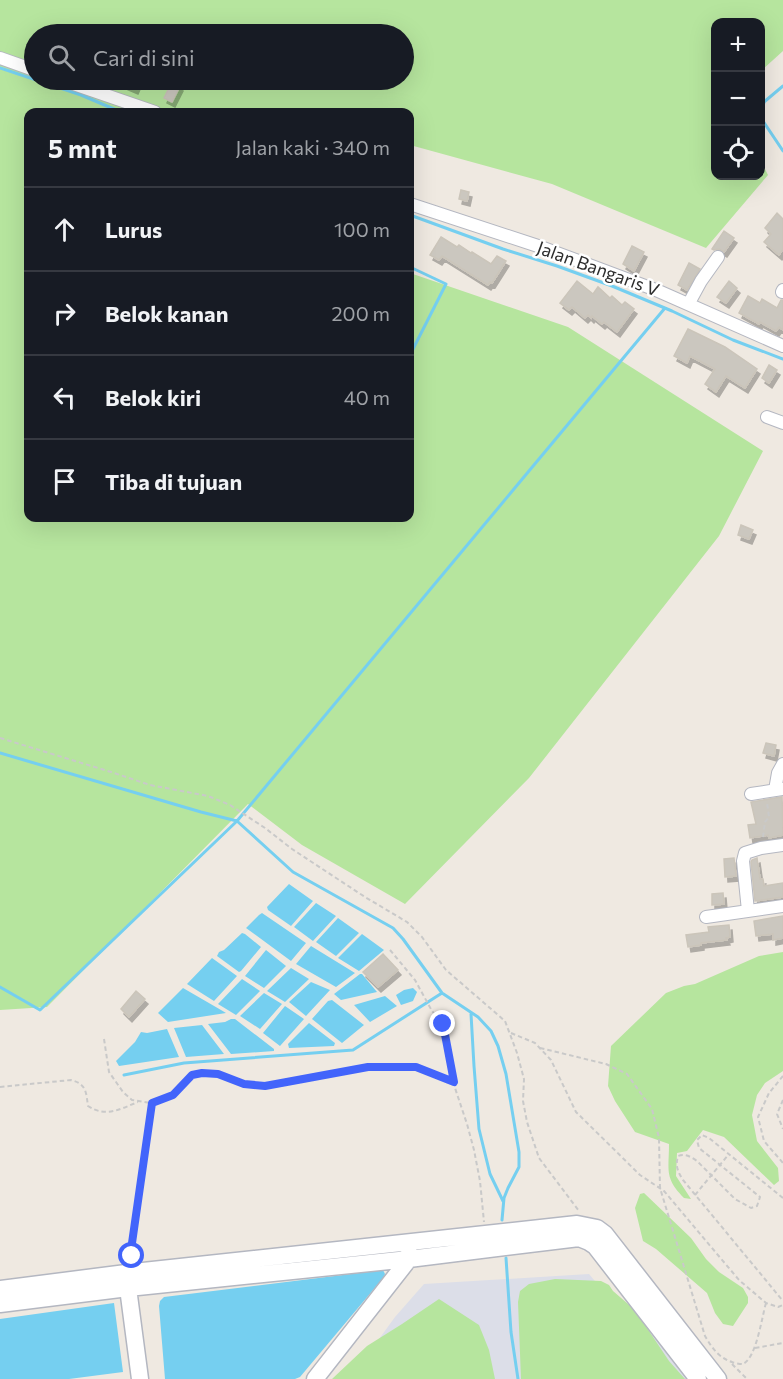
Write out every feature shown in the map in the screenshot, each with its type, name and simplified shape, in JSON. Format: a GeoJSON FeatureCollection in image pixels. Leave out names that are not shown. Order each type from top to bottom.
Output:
{"type":"FeatureCollection","features":[{"type":"Feature","properties":{"kind":"main road"},"geometry":{"type":"LineString","coordinates":[[507,1240],[577,1224],[597,1228],[605,1234],[718,1379]]}},
{"type":"Feature","properties":{"kind":"main road"},"geometry":{"type":"LineString","coordinates":[[0,1304],[131,1280],[408,1242],[485,1242],[579,1238],[596,1246],[698,1379]]}},
{"type":"Feature","properties":{"kind":"main road"},"geometry":{"type":"LineString","coordinates":[[315,1379],[409,1259],[408,1242]]}},
{"type":"Feature","properties":{"kind":"main road"},"geometry":{"type":"LineString","coordinates":[[0,1289],[409,1259],[485,1242]]}},
{"type":"Feature","properties":{"kind":"main road"},"geometry":{"type":"LineString","coordinates":[[131,1280],[140,1379]]}},
{"type":"Feature","properties":{"kind":"street"},"geometry":{"type":"LineString","coordinates":[[0,58],[24,66]]}},
{"type":"Feature","properties":{"kind":"street"},"geometry":{"type":"LineString","coordinates":[[91,90],[143,108]]}},
{"type":"Feature","properties":{"kind":"street","name":"Jalan Bangaris V"},"geometry":{"type":"LineString","coordinates":[[414,205],[541,248],[688,303],[783,345]]}},
{"type":"Feature","properties":{"kind":"street"},"geometry":{"type":"LineString","coordinates":[[688,303],[718,257]]}},
{"type":"Feature","properties":{"kind":"street"},"geometry":{"type":"LineString","coordinates":[[767,417],[783,423]]}},
{"type":"Feature","properties":{"kind":"street"},"geometry":{"type":"LineString","coordinates":[[751,794],[774,790],[783,764]]}},
{"type":"Feature","properties":{"kind":"street"},"geometry":{"type":"LineString","coordinates":[[748,911],[743,857],[745,853],[783,845]]}},
{"type":"Feature","properties":{"kind":"street"},"geometry":{"type":"LineString","coordinates":[[706,917],[783,906]]}},
{"type":"Feature","properties":{"kind":"path"},"geometry":{"type":"LineString","coordinates":[[0,738],[150,785],[208,796],[230,805],[364,897],[407,922],[446,970],[505,1021],[524,1079],[523,1101],[526,1122],[539,1158],[590,1226]]}},
{"type":"Feature","properties":{"kind":"path"},"geometry":{"type":"LineString","coordinates":[[761,848],[760,842],[765,822],[769,818],[774,790]]}},
{"type":"Feature","properties":{"kind":"path"},"geometry":{"type":"LineString","coordinates":[[390,950],[415,980],[443,1024],[454,1082],[474,1150],[480,1180],[485,1242]]}},
{"type":"Feature","properties":{"kind":"path"},"geometry":{"type":"LineString","coordinates":[[509,1033],[536,1043],[552,1060],[576,1112],[640,1175],[664,1191],[739,1281],[766,1303],[778,1307],[783,1303],[695,1195],[678,1172],[675,1163],[678,1156],[682,1154],[691,1157],[735,1199],[751,1208],[757,1206],[760,1197],[699,1148],[697,1140],[702,1135],[710,1138],[783,1198]]}},
{"type":"Feature","properties":{"kind":"path"},"geometry":{"type":"LineString","coordinates":[[104,1040],[109,1071],[123,1092],[132,1100],[152,1103],[173,1095],[192,1075],[202,1073],[218,1074],[244,1084],[265,1086],[368,1067],[416,1067],[454,1082]]}},
{"type":"Feature","properties":{"kind":"path"},"geometry":{"type":"LineString","coordinates":[[540,1048],[606,1064],[627,1074],[652,1109],[659,1138],[660,1188],[705,1336],[715,1352],[731,1362],[747,1379]]}},
{"type":"Feature","properties":{"kind":"path"},"geometry":{"type":"LineString","coordinates":[[783,1076],[769,1093],[758,1117],[764,1141],[783,1163]]}},
{"type":"Feature","properties":{"kind":"path"},"geometry":{"type":"LineString","coordinates":[[0,1087],[71,1080],[82,1084],[88,1106],[106,1114],[140,1101]]}},
{"type":"Feature","properties":{"kind":"path"},"geometry":{"type":"LineString","coordinates":[[783,1100],[777,1114],[783,1129]]}},
{"type":"Feature","properties":{"kind":"path"},"geometry":{"type":"LineString","coordinates":[[131,1280],[132,1243],[152,1103]]}},
{"type":"Feature","properties":{"kind":"path"},"geometry":{"type":"LineString","coordinates":[[695,1195],[729,1154]]}},
{"type":"Feature","properties":{"kind":"path"},"geometry":{"type":"LineString","coordinates":[[731,1362],[741,1364],[748,1361],[755,1348],[766,1303]]}},
{"type":"Feature","properties":{"kind":"path"},"geometry":{"type":"LineString","coordinates":[[755,1348],[783,1343]]}},
{"type":"Feature","properties":{"kind":"shaded area"},"geometry":{"type":"Polygon","coordinates":[[[589,1274],[637,1331],[652,1329],[690,1379],[350,1379],[395,1317],[424,1284],[589,1274]]]}},
{"type":"Feature","properties":{"kind":"green space"},"geometry":{"type":"Polygon","coordinates":[[[0,0],[783,0],[783,51],[765,67],[765,18],[711,18],[711,180],[764,180],[706,248],[552,184],[414,146],[414,108],[24,108],[24,522],[414,522],[414,274],[568,327],[763,451],[719,536],[529,778],[405,904],[302,845],[248,804],[47,1007],[0,1010],[0,0]]]}},
{"type":"Feature","properties":{"kind":"green space"},"geometry":{"type":"Polygon","coordinates":[[[783,952],[783,1071],[765,1083],[757,1095],[752,1115],[757,1141],[778,1168],[779,1181],[774,1185],[724,1137],[703,1130],[687,1151],[677,1153],[676,1176],[691,1199],[684,1198],[670,1179],[669,1144],[635,1132],[615,1101],[608,1086],[611,1046],[666,993],[695,984],[759,956],[783,952]]]}},
{"type":"Feature","properties":{"kind":"green space"},"geometry":{"type":"Polygon","coordinates":[[[644,1193],[691,1238],[719,1272],[743,1288],[748,1297],[748,1303],[733,1326],[723,1324],[715,1313],[707,1293],[656,1249],[643,1241],[635,1208],[640,1194],[644,1193]]]}},
{"type":"Feature","properties":{"kind":"green space"},"geometry":{"type":"Polygon","coordinates":[[[555,1279],[601,1281],[609,1285],[635,1310],[669,1361],[685,1379],[521,1379],[518,1302],[520,1291],[529,1284],[555,1279]]]}},
{"type":"Feature","properties":{"kind":"green space"},"geometry":{"type":"Polygon","coordinates":[[[439,1299],[479,1325],[489,1350],[495,1379],[332,1379],[367,1346],[439,1299]]]}},
{"type":"Feature","properties":{"kind":"water"},"geometry":{"type":"Polygon","coordinates":[[[289,884],[313,901],[291,926],[267,907],[289,884]]]}},
{"type":"Feature","properties":{"kind":"water"},"geometry":{"type":"Polygon","coordinates":[[[316,903],[336,916],[313,941],[294,927],[316,903]]]}},
{"type":"Feature","properties":{"kind":"water"},"geometry":{"type":"Polygon","coordinates":[[[262,913],[306,943],[291,961],[246,928],[262,913]]]}},
{"type":"Feature","properties":{"kind":"water"},"geometry":{"type":"Polygon","coordinates":[[[338,918],[359,933],[336,956],[316,942],[338,918]]]}},
{"type":"Feature","properties":{"kind":"water"},"geometry":{"type":"Polygon","coordinates":[[[242,933],[261,947],[239,972],[217,956],[242,933]]]}},
{"type":"Feature","properties":{"kind":"water"},"geometry":{"type":"Polygon","coordinates":[[[362,934],[384,950],[359,971],[338,958],[362,934]]]}},
{"type":"Feature","properties":{"kind":"water"},"geometry":{"type":"Polygon","coordinates":[[[311,946],[355,973],[336,987],[296,964],[311,946]]]}},
{"type":"Feature","properties":{"kind":"water"},"geometry":{"type":"Polygon","coordinates":[[[266,950],[286,966],[264,988],[245,976],[266,950]]]}},
{"type":"Feature","properties":{"kind":"water"},"geometry":{"type":"Polygon","coordinates":[[[212,958],[237,976],[214,1001],[187,984],[212,958]]]}},
{"type":"Feature","properties":{"kind":"water"},"geometry":{"type":"Polygon","coordinates":[[[291,968],[309,979],[285,1002],[267,991],[291,968]]]}},
{"type":"Feature","properties":{"kind":"water"},"geometry":{"type":"Polygon","coordinates":[[[360,974],[377,992],[341,1000],[334,994],[360,974]]]}},
{"type":"Feature","properties":{"kind":"water"},"geometry":{"type":"Polygon","coordinates":[[[242,979],[260,991],[236,1015],[218,1004],[242,979]]]}},
{"type":"Feature","properties":{"kind":"water"},"geometry":{"type":"Polygon","coordinates":[[[311,982],[330,990],[306,1016],[289,1002],[311,982]]]}},
{"type":"Feature","properties":{"kind":"water"},"geometry":{"type":"Polygon","coordinates":[[[183,988],[226,1013],[168,1022],[158,1013],[183,988]]]}},
{"type":"Feature","properties":{"kind":"water"},"geometry":{"type":"Polygon","coordinates":[[[413,988],[417,992],[413,1001],[401,1005],[396,995],[413,988]]]}},
{"type":"Feature","properties":{"kind":"water"},"geometry":{"type":"Polygon","coordinates":[[[264,993],[282,1004],[260,1029],[240,1016],[264,993]]]}},
{"type":"Feature","properties":{"kind":"water"},"geometry":{"type":"Polygon","coordinates":[[[385,996],[397,1006],[370,1022],[354,1005],[385,996]]]}},
{"type":"Feature","properties":{"kind":"water"},"geometry":{"type":"Polygon","coordinates":[[[332,1000],[364,1025],[342,1043],[312,1019],[328,1001],[332,1000]]]}},
{"type":"Feature","properties":{"kind":"water"},"geometry":{"type":"Polygon","coordinates":[[[285,1006],[304,1019],[280,1046],[263,1033],[285,1006]]]}},
{"type":"Feature","properties":{"kind":"water"},"geometry":{"type":"Polygon","coordinates":[[[235,1019],[274,1051],[231,1054],[208,1024],[235,1019]]]}},
{"type":"Feature","properties":{"kind":"water"},"geometry":{"type":"Polygon","coordinates":[[[309,1023],[335,1043],[334,1046],[289,1048],[288,1044],[309,1023]]]}},
{"type":"Feature","properties":{"kind":"water"},"geometry":{"type":"Polygon","coordinates":[[[202,1025],[224,1054],[186,1057],[174,1028],[202,1025]]]}},
{"type":"Feature","properties":{"kind":"water"},"geometry":{"type":"Polygon","coordinates":[[[167,1029],[179,1057],[119,1066],[116,1061],[135,1042],[141,1032],[167,1029]]]}},
{"type":"Feature","properties":{"kind":"water"},"geometry":{"type":"Polygon","coordinates":[[[383,1270],[384,1277],[300,1377],[295,1379],[165,1379],[159,1306],[164,1297],[383,1270]]]}},
{"type":"Feature","properties":{"kind":"water"},"geometry":{"type":"Polygon","coordinates":[[[114,1303],[123,1372],[69,1379],[0,1379],[0,1319],[114,1303]]]}},
{"type":"Feature","properties":{"kind":"building"},"geometry":{"type":"Polygon","coordinates":[[[168,90],[178,90],[172,102],[164,98],[168,90]]]}},
{"type":"Feature","properties":{"kind":"building"},"geometry":{"type":"Polygon","coordinates":[[[461,190],[469,192],[467,201],[459,199],[461,190]]]}},
{"type":"Feature","properties":{"kind":"building"},"geometry":{"type":"Polygon","coordinates":[[[777,213],[783,219],[783,249],[779,255],[764,242],[771,234],[765,228],[777,213]]]}},
{"type":"Feature","properties":{"kind":"building"},"geometry":{"type":"Polygon","coordinates":[[[724,231],[734,238],[724,252],[712,249],[724,231]]]}},
{"type":"Feature","properties":{"kind":"building"},"geometry":{"type":"Polygon","coordinates":[[[441,237],[491,264],[497,256],[506,261],[492,283],[488,285],[442,256],[439,260],[430,255],[441,237]]]}},
{"type":"Feature","properties":{"kind":"building"},"geometry":{"type":"Polygon","coordinates":[[[632,246],[644,252],[634,271],[623,264],[632,246]]]}},
{"type":"Feature","properties":{"kind":"building"},"geometry":{"type":"Polygon","coordinates":[[[689,263],[700,269],[687,290],[678,285],[689,263]]]}},
{"type":"Feature","properties":{"kind":"building"},"geometry":{"type":"Polygon","coordinates":[[[577,281],[593,294],[598,287],[610,298],[612,296],[622,305],[625,302],[634,309],[617,332],[604,322],[602,324],[588,315],[585,318],[572,307],[569,310],[560,303],[577,281]]]}},
{"type":"Feature","properties":{"kind":"building"},"geometry":{"type":"Polygon","coordinates":[[[729,281],[737,288],[726,303],[717,297],[729,281]]]}},
{"type":"Feature","properties":{"kind":"building"},"geometry":{"type":"Polygon","coordinates":[[[748,296],[760,303],[762,299],[777,308],[783,300],[783,330],[779,327],[776,331],[739,313],[748,296]]]}},
{"type":"Feature","properties":{"kind":"building"},"geometry":{"type":"Polygon","coordinates":[[[688,329],[725,347],[757,369],[745,388],[726,376],[716,392],[705,384],[715,369],[690,356],[687,363],[674,356],[688,329]]]}},
{"type":"Feature","properties":{"kind":"building"},"geometry":{"type":"Polygon","coordinates":[[[769,365],[777,370],[769,383],[762,378],[769,365]]]}},
{"type":"Feature","properties":{"kind":"building"},"geometry":{"type":"Polygon","coordinates":[[[741,525],[753,530],[749,539],[738,535],[741,525]]]}},
{"type":"Feature","properties":{"kind":"building"},"geometry":{"type":"Polygon","coordinates":[[[766,743],[776,745],[774,756],[763,753],[766,743]]]}},
{"type":"Feature","properties":{"kind":"building"},"geometry":{"type":"Polygon","coordinates":[[[782,797],[783,835],[750,838],[748,825],[756,824],[751,802],[782,797]]]}},
{"type":"Feature","properties":{"kind":"building"},"geometry":{"type":"Polygon","coordinates":[[[734,858],[736,876],[725,877],[724,859],[734,858]]]}},
{"type":"Feature","properties":{"kind":"building"},"geometry":{"type":"Polygon","coordinates":[[[757,858],[760,879],[763,879],[764,886],[783,883],[783,897],[755,901],[751,862],[757,858]]]}},
{"type":"Feature","properties":{"kind":"building"},"geometry":{"type":"Polygon","coordinates":[[[723,893],[724,904],[712,905],[712,894],[723,893]]]}},
{"type":"Feature","properties":{"kind":"building"},"geometry":{"type":"Polygon","coordinates":[[[783,916],[783,938],[773,940],[773,934],[756,936],[754,921],[783,916]]]}},
{"type":"Feature","properties":{"kind":"building"},"geometry":{"type":"Polygon","coordinates":[[[729,925],[730,937],[726,938],[727,940],[688,947],[686,935],[709,932],[708,927],[729,925]]]}},
{"type":"Feature","properties":{"kind":"building"},"geometry":{"type":"Polygon","coordinates":[[[383,954],[398,970],[378,987],[363,972],[383,954]]]}},
{"type":"Feature","properties":{"kind":"building"},"geometry":{"type":"Polygon","coordinates":[[[136,991],[145,999],[129,1017],[121,1009],[136,991]]]}},
{"type":"Feature","properties":{"kind":"waterway"},"geometry":{"type":"LineString","coordinates":[[0,68],[24,76]]}},
{"type":"Feature","properties":{"kind":"waterway"},"geometry":{"type":"LineString","coordinates":[[783,86],[764,102],[761,118],[783,151]]}},
{"type":"Feature","properties":{"kind":"waterway"},"geometry":{"type":"LineString","coordinates":[[66,90],[112,108]]}},
{"type":"Feature","properties":{"kind":"waterway"},"geometry":{"type":"LineString","coordinates":[[414,216],[612,286],[733,340],[783,359]]}},
{"type":"Feature","properties":{"kind":"waterway"},"geometry":{"type":"LineString","coordinates":[[414,269],[446,284],[414,347]]}},
{"type":"Feature","properties":{"kind":"waterway"},"geometry":{"type":"LineString","coordinates":[[0,987],[40,1010],[237,821],[665,308]]}},
{"type":"Feature","properties":{"kind":"waterway"},"geometry":{"type":"LineString","coordinates":[[0,753],[237,821],[293,872],[393,928],[442,993],[478,1017],[491,1031],[498,1046],[506,1074],[519,1152],[519,1167],[504,1198],[502,1220]]}},
{"type":"Feature","properties":{"kind":"waterway"},"geometry":{"type":"LineString","coordinates":[[124,1075],[184,1063],[353,1050],[442,993]]}},
{"type":"Feature","properties":{"kind":"waterway"},"geometry":{"type":"LineString","coordinates":[[471,1014],[479,1129],[490,1174],[503,1201]]}},
{"type":"Feature","properties":{"kind":"waterway"},"geometry":{"type":"LineString","coordinates":[[506,1258],[511,1332],[518,1379]]}},
{"type":"Feature","properties":{"kind":"route"},"geometry":{"type":"LineString","coordinates":[[132,1256],[152,1103],[173,1095],[192,1075],[202,1073],[218,1074],[244,1084],[265,1086],[368,1067],[416,1067],[454,1082],[443,1024]]}}]}
